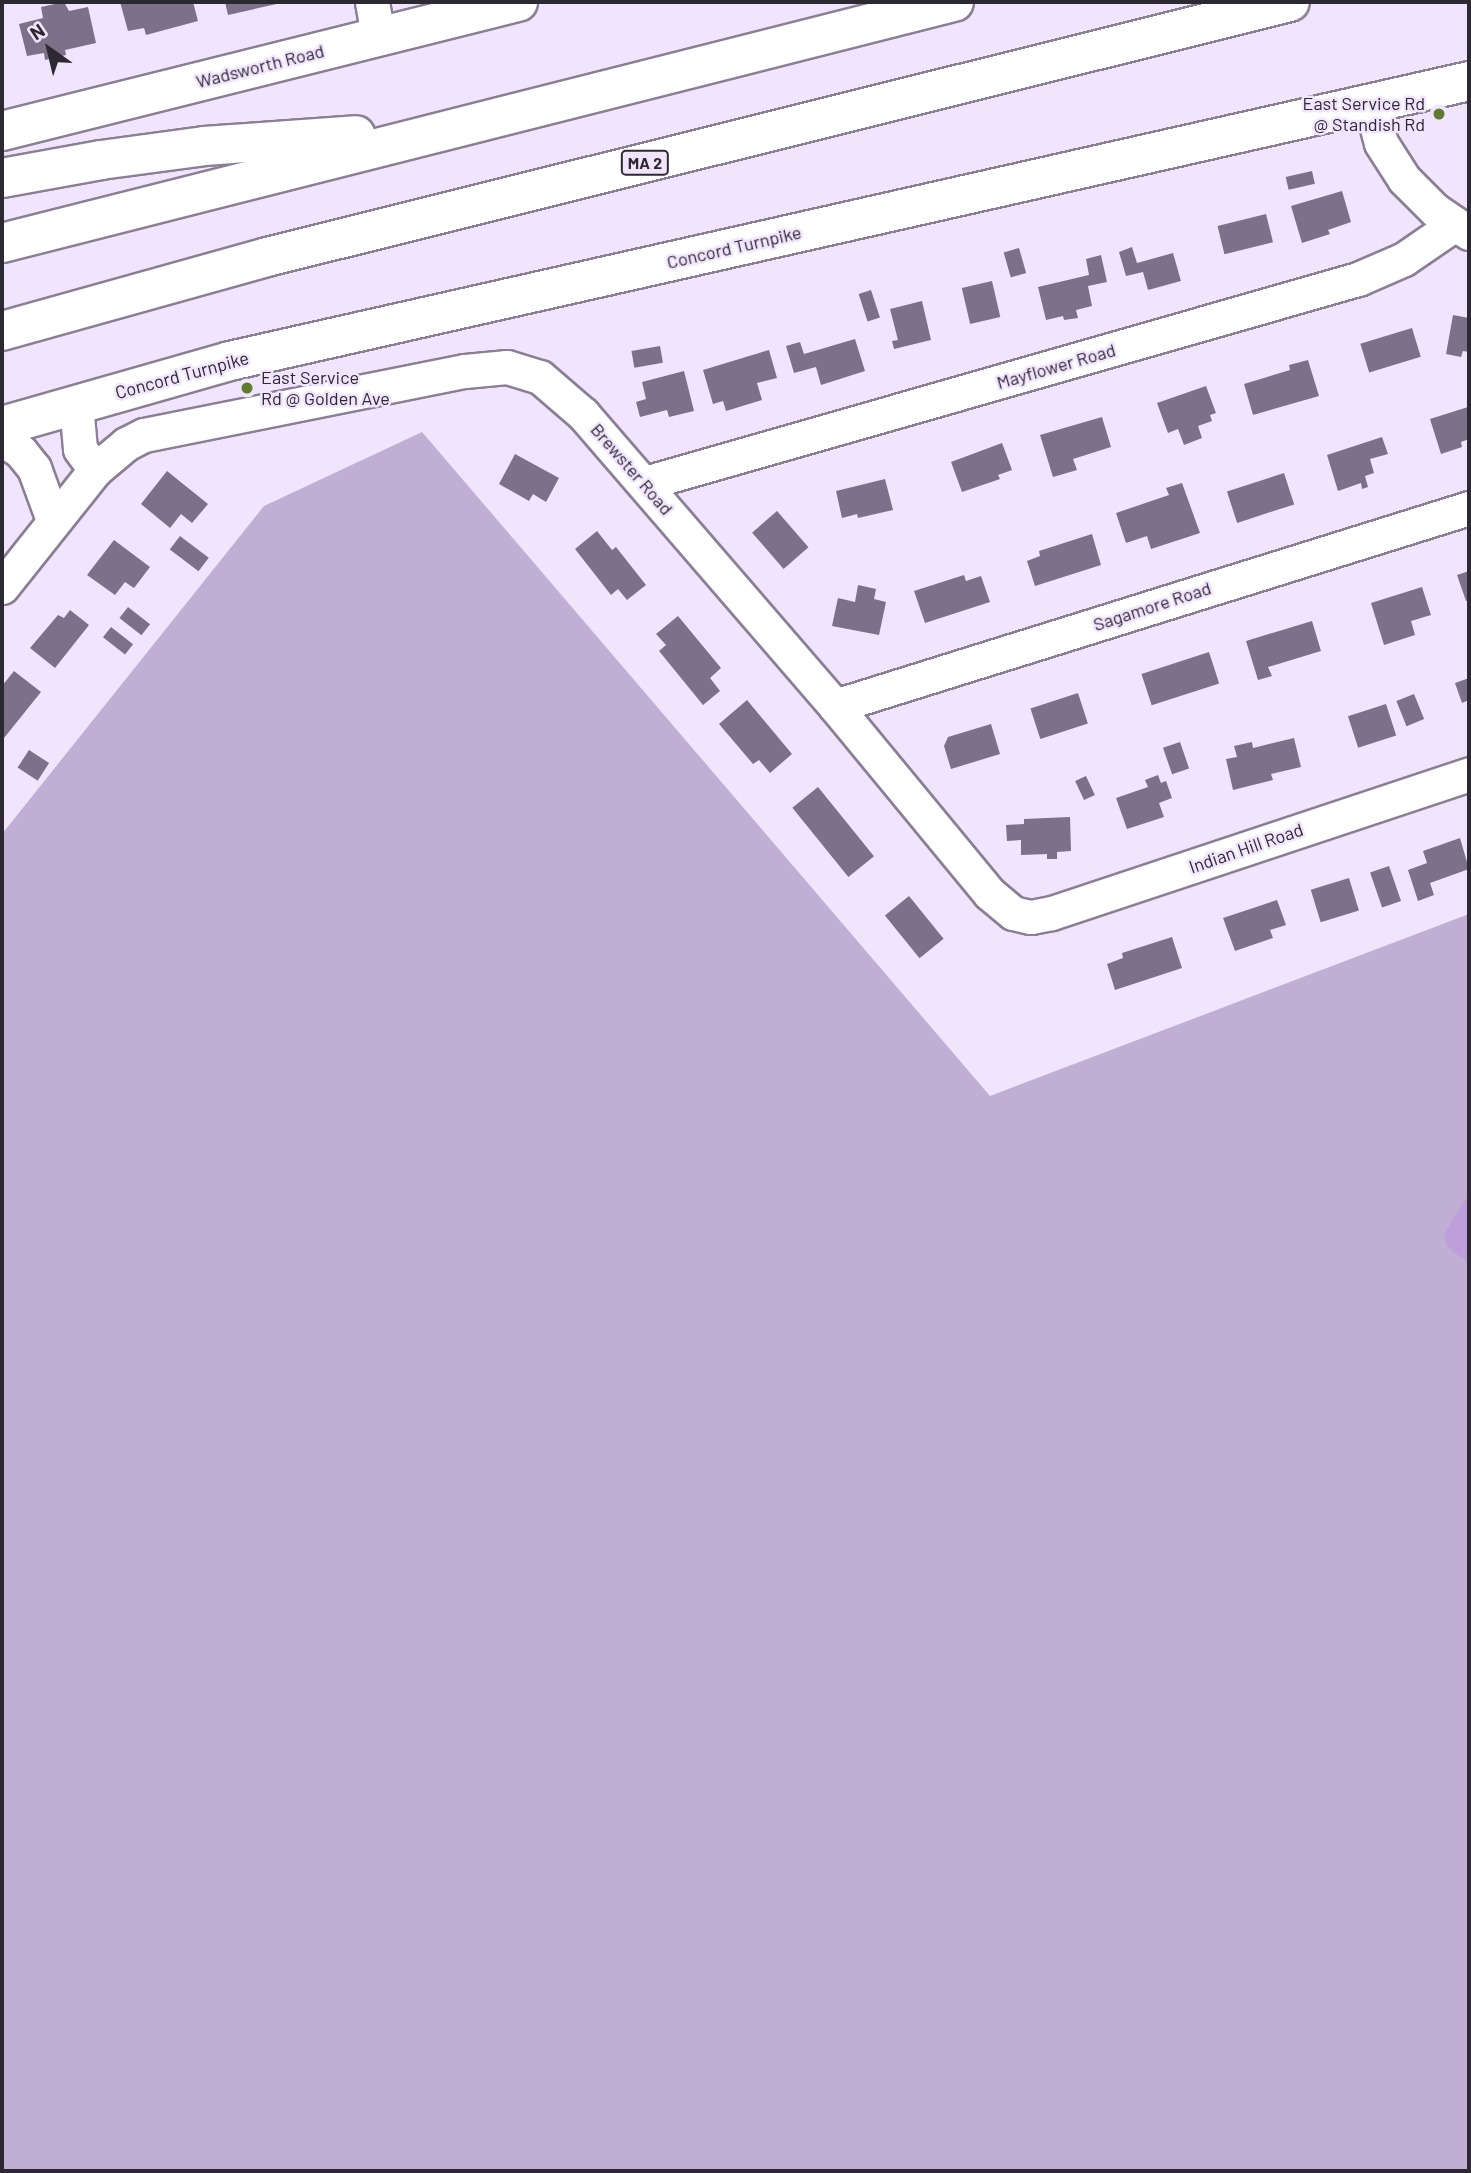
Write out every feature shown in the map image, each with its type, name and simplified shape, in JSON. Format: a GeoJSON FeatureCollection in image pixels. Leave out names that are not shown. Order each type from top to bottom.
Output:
{"type":"FeatureCollection","features":[{"type":"Feature","properties":{"kind":"main road","name":"Wadsworth Road"},"geometry":{"type":"LineString","coordinates":[[2,131],[375,19],[518,2]]}},
{"type":"Feature","properties":{"kind":"main road"},"geometry":{"type":"LineString","coordinates":[[2,243],[954,2]]}},
{"type":"Feature","properties":{"kind":"main road","name":"MA 2"},"geometry":{"type":"LineString","coordinates":[[2,331],[267,257],[1290,2]]}},
{"type":"Feature","properties":{"kind":"main road","name":"Concord Turnpike"},"geometry":{"type":"LineString","coordinates":[[2,426],[253,356],[1469,81]]}},
{"type":"Feature","properties":{"kind":"main road"},"geometry":{"type":"LineString","coordinates":[[2,178],[101,160],[204,146],[456,126]]}},
{"type":"Feature","properties":{"kind":"street"},"geometry":{"type":"LineString","coordinates":[[1370,102],[1381,143],[1395,167],[1423,200],[1462,228]]}},
{"type":"Feature","properties":{"kind":"street","name":"Mayflower Road"},"geometry":{"type":"LineString","coordinates":[[645,483],[1358,279],[1404,259],[1462,228]]}},
{"type":"Feature","properties":{"kind":"street","name":"Brewster Road"},"geometry":{"type":"LineString","coordinates":[[2,587],[95,470],[125,444],[163,430],[465,371],[507,367],[540,377],[562,394],[645,483],[835,706],[989,893],[1005,909],[1022,916]]}},
{"type":"Feature","properties":{"kind":"street"},"geometry":{"type":"LineString","coordinates":[[76,404],[80,449],[95,470]]}},
{"type":"Feature","properties":{"kind":"street"},"geometry":{"type":"LineString","coordinates":[[2,439],[21,453],[34,468],[53,520]]}},
{"type":"Feature","properties":{"kind":"street","name":"Sagamore Road"},"geometry":{"type":"LineString","coordinates":[[835,706],[1469,508]]}},
{"type":"Feature","properties":{"kind":"street","name":"Indian Hill Road"},"geometry":{"type":"LineString","coordinates":[[1022,916],[1052,913],[1469,774]]}},
{"type":"Feature","properties":{"kind":"shaded area"},"geometry":{"type":"Polygon","coordinates":[[[422,432],[990,1096],[1469,914],[1469,2171],[2,2171],[2,834],[264,506],[422,432]]]}},
{"type":"Feature","properties":{"kind":"shaded area"},"geometry":{"type":"Polygon","coordinates":[[[1469,1194],[1469,1263],[1448,1248],[1444,1234],[1469,1194]]]}},
{"type":"Feature","properties":{"kind":"building"},"geometry":{"type":"Polygon","coordinates":[[[64,2],[69,11],[88,7],[96,43],[65,50],[66,55],[45,60],[44,53],[27,56],[19,24],[43,18],[41,7],[64,2]]]}},
{"type":"Feature","properties":{"kind":"building"},"geometry":{"type":"Polygon","coordinates":[[[120,2],[193,2],[198,21],[146,35],[144,28],[128,31],[120,2]]]}},
{"type":"Feature","properties":{"kind":"building"},"geometry":{"type":"Polygon","coordinates":[[[225,2],[281,2],[281,3],[228,15],[225,2]]]}},
{"type":"Feature","properties":{"kind":"building"},"geometry":{"type":"Polygon","coordinates":[[[1312,171],[1315,184],[1289,190],[1286,177],[1312,171]]]}},
{"type":"Feature","properties":{"kind":"building"},"geometry":{"type":"Polygon","coordinates":[[[1342,191],[1351,222],[1328,230],[1330,234],[1302,243],[1291,206],[1342,191]]]}},
{"type":"Feature","properties":{"kind":"building"},"geometry":{"type":"Polygon","coordinates":[[[1266,214],[1273,242],[1225,254],[1217,226],[1266,214]]]}},
{"type":"Feature","properties":{"kind":"building"},"geometry":{"type":"Polygon","coordinates":[[[1132,247],[1137,263],[1173,253],[1181,281],[1148,290],[1143,272],[1126,276],[1119,252],[1132,247]]]}},
{"type":"Feature","properties":{"kind":"building"},"geometry":{"type":"Polygon","coordinates":[[[1019,248],[1026,273],[1011,277],[1004,252],[1019,248]]]}},
{"type":"Feature","properties":{"kind":"building"},"geometry":{"type":"Polygon","coordinates":[[[1101,255],[1107,282],[1088,286],[1092,306],[1076,310],[1078,318],[1064,320],[1063,316],[1046,320],[1038,287],[1089,275],[1086,259],[1101,255]]]}},
{"type":"Feature","properties":{"kind":"building"},"geometry":{"type":"Polygon","coordinates":[[[992,281],[1000,317],[970,324],[962,288],[992,281]]]}},
{"type":"Feature","properties":{"kind":"building"},"geometry":{"type":"Polygon","coordinates":[[[871,290],[880,318],[868,322],[859,294],[871,290]]]}},
{"type":"Feature","properties":{"kind":"building"},"geometry":{"type":"Polygon","coordinates":[[[922,301],[931,340],[894,349],[892,341],[898,340],[890,309],[922,301]]]}},
{"type":"Feature","properties":{"kind":"building"},"geometry":{"type":"Polygon","coordinates":[[[1453,315],[1469,318],[1469,352],[1463,351],[1461,357],[1446,354],[1453,315]]]}},
{"type":"Feature","properties":{"kind":"building"},"geometry":{"type":"Polygon","coordinates":[[[1412,328],[1421,357],[1369,372],[1360,344],[1412,328]]]}},
{"type":"Feature","properties":{"kind":"building"},"geometry":{"type":"Polygon","coordinates":[[[855,339],[865,371],[821,385],[816,367],[794,373],[786,346],[800,342],[804,354],[855,339]]]}},
{"type":"Feature","properties":{"kind":"building"},"geometry":{"type":"Polygon","coordinates":[[[660,346],[663,363],[634,368],[631,351],[660,346]]]}},
{"type":"Feature","properties":{"kind":"building"},"geometry":{"type":"Polygon","coordinates":[[[769,350],[777,378],[757,383],[762,400],[726,411],[723,401],[713,404],[703,370],[769,350]]]}},
{"type":"Feature","properties":{"kind":"building"},"geometry":{"type":"Polygon","coordinates":[[[1308,360],[1319,396],[1253,415],[1244,384],[1290,370],[1289,365],[1308,360]]]}},
{"type":"Feature","properties":{"kind":"building"},"geometry":{"type":"Polygon","coordinates":[[[684,371],[694,411],[669,417],[667,410],[640,417],[636,402],[646,399],[642,382],[684,371]]]}},
{"type":"Feature","properties":{"kind":"building"},"geometry":{"type":"Polygon","coordinates":[[[1206,386],[1216,413],[1210,415],[1212,421],[1198,426],[1202,438],[1184,445],[1178,429],[1168,433],[1157,403],[1206,386]]]}},
{"type":"Feature","properties":{"kind":"building"},"geometry":{"type":"Polygon","coordinates":[[[1468,407],[1469,439],[1461,442],[1462,447],[1441,454],[1430,419],[1468,407]]]}},
{"type":"Feature","properties":{"kind":"building"},"geometry":{"type":"Polygon","coordinates":[[[1102,417],[1111,447],[1073,459],[1077,470],[1053,477],[1040,435],[1102,417]]]}},
{"type":"Feature","properties":{"kind":"building"},"geometry":{"type":"Polygon","coordinates":[[[1382,437],[1388,454],[1370,459],[1374,473],[1365,476],[1368,487],[1362,489],[1361,483],[1338,491],[1327,455],[1382,437]]]}},
{"type":"Feature","properties":{"kind":"building"},"geometry":{"type":"Polygon","coordinates":[[[1002,443],[1012,470],[998,475],[1000,479],[962,492],[951,462],[1002,443]]]}},
{"type":"Feature","properties":{"kind":"building"},"geometry":{"type":"Polygon","coordinates":[[[515,454],[559,478],[546,502],[533,494],[529,501],[499,484],[515,454]]]}},
{"type":"Feature","properties":{"kind":"building"},"geometry":{"type":"Polygon","coordinates":[[[167,471],[208,504],[192,523],[181,514],[170,528],[141,504],[167,471]]]}},
{"type":"Feature","properties":{"kind":"building"},"geometry":{"type":"Polygon","coordinates":[[[1284,473],[1294,504],[1237,523],[1227,492],[1284,473]]]}},
{"type":"Feature","properties":{"kind":"building"},"geometry":{"type":"Polygon","coordinates":[[[885,479],[893,510],[858,518],[857,514],[842,518],[836,491],[885,479]]]}},
{"type":"Feature","properties":{"kind":"building"},"geometry":{"type":"Polygon","coordinates":[[[1182,483],[1200,533],[1151,549],[1147,536],[1126,543],[1116,513],[1169,495],[1166,488],[1182,483]]]}},
{"type":"Feature","properties":{"kind":"building"},"geometry":{"type":"Polygon","coordinates":[[[777,511],[808,547],[784,569],[752,533],[777,511]]]}},
{"type":"Feature","properties":{"kind":"building"},"geometry":{"type":"Polygon","coordinates":[[[597,531],[612,550],[616,547],[646,585],[627,600],[618,589],[611,595],[575,549],[597,531]]]}},
{"type":"Feature","properties":{"kind":"building"},"geometry":{"type":"Polygon","coordinates":[[[1092,534],[1101,565],[1035,586],[1027,561],[1040,556],[1039,551],[1092,534]]]}},
{"type":"Feature","properties":{"kind":"building"},"geometry":{"type":"Polygon","coordinates":[[[180,536],[209,558],[199,571],[170,550],[180,536]]]}},
{"type":"Feature","properties":{"kind":"building"},"geometry":{"type":"Polygon","coordinates":[[[114,540],[150,567],[134,588],[125,582],[115,595],[87,575],[114,540]]]}},
{"type":"Feature","properties":{"kind":"building"},"geometry":{"type":"Polygon","coordinates":[[[1469,571],[1469,600],[1466,601],[1457,575],[1469,571]]]}},
{"type":"Feature","properties":{"kind":"building"},"geometry":{"type":"Polygon","coordinates":[[[964,575],[966,581],[981,576],[990,602],[925,623],[914,591],[964,575]]]}},
{"type":"Feature","properties":{"kind":"building"},"geometry":{"type":"Polygon","coordinates":[[[858,585],[876,589],[874,599],[886,602],[879,635],[832,626],[838,598],[855,602],[858,585]]]}},
{"type":"Feature","properties":{"kind":"building"},"geometry":{"type":"Polygon","coordinates":[[[1422,587],[1431,615],[1411,621],[1415,635],[1384,645],[1371,603],[1422,587]]]}},
{"type":"Feature","properties":{"kind":"building"},"geometry":{"type":"Polygon","coordinates":[[[128,607],[150,624],[141,635],[119,618],[128,607]]]}},
{"type":"Feature","properties":{"kind":"building"},"geometry":{"type":"Polygon","coordinates":[[[70,610],[89,625],[55,668],[30,648],[58,615],[64,618],[70,610]]]}},
{"type":"Feature","properties":{"kind":"building"},"geometry":{"type":"Polygon","coordinates":[[[678,616],[721,668],[710,678],[720,691],[703,705],[659,651],[666,645],[656,634],[678,616]]]}},
{"type":"Feature","properties":{"kind":"building"},"geometry":{"type":"Polygon","coordinates":[[[1312,621],[1321,651],[1268,667],[1272,676],[1258,680],[1246,641],[1312,621]]]}},
{"type":"Feature","properties":{"kind":"building"},"geometry":{"type":"Polygon","coordinates":[[[111,627],[133,644],[125,654],[103,637],[111,627]]]}},
{"type":"Feature","properties":{"kind":"building"},"geometry":{"type":"Polygon","coordinates":[[[1209,652],[1219,683],[1152,705],[1141,674],[1209,652]]]}},
{"type":"Feature","properties":{"kind":"building"},"geometry":{"type":"Polygon","coordinates":[[[14,671],[41,692],[4,738],[2,686],[14,671]]]}},
{"type":"Feature","properties":{"kind":"building"},"geometry":{"type":"Polygon","coordinates":[[[1469,678],[1469,700],[1462,703],[1455,683],[1469,678]]]}},
{"type":"Feature","properties":{"kind":"building"},"geometry":{"type":"Polygon","coordinates":[[[1078,693],[1088,723],[1040,739],[1030,708],[1078,693]]]}},
{"type":"Feature","properties":{"kind":"building"},"geometry":{"type":"Polygon","coordinates":[[[1414,694],[1424,719],[1406,726],[1396,701],[1414,694]]]}},
{"type":"Feature","properties":{"kind":"building"},"geometry":{"type":"Polygon","coordinates":[[[747,700],[792,754],[770,773],[759,760],[753,764],[719,724],[747,700]]]}},
{"type":"Feature","properties":{"kind":"building"},"geometry":{"type":"Polygon","coordinates":[[[1386,704],[1396,735],[1358,748],[1348,716],[1386,704]]]}},
{"type":"Feature","properties":{"kind":"building"},"geometry":{"type":"Polygon","coordinates":[[[991,724],[1000,754],[951,769],[944,746],[948,737],[991,724]]]}},
{"type":"Feature","properties":{"kind":"building"},"geometry":{"type":"Polygon","coordinates":[[[1294,738],[1301,767],[1271,774],[1273,780],[1233,790],[1226,759],[1237,757],[1234,746],[1252,742],[1253,748],[1294,738]]]}},
{"type":"Feature","properties":{"kind":"building"},"geometry":{"type":"Polygon","coordinates":[[[1180,742],[1189,768],[1172,774],[1163,748],[1180,742]]]}},
{"type":"Feature","properties":{"kind":"building"},"geometry":{"type":"Polygon","coordinates":[[[29,750],[49,763],[38,781],[18,768],[29,750]]]}},
{"type":"Feature","properties":{"kind":"building"},"geometry":{"type":"Polygon","coordinates":[[[1158,775],[1161,783],[1166,781],[1172,798],[1159,803],[1164,817],[1127,829],[1116,798],[1148,787],[1145,780],[1158,775]]]}},
{"type":"Feature","properties":{"kind":"building"},"geometry":{"type":"Polygon","coordinates":[[[1086,776],[1095,795],[1084,800],[1075,781],[1086,776]]]}},
{"type":"Feature","properties":{"kind":"building"},"geometry":{"type":"Polygon","coordinates":[[[818,787],[874,856],[848,877],[792,808],[818,787]]]}},
{"type":"Feature","properties":{"kind":"building"},"geometry":{"type":"Polygon","coordinates":[[[1070,817],[1071,851],[1057,852],[1057,859],[1047,859],[1047,854],[1021,855],[1021,840],[1007,841],[1006,825],[1024,824],[1024,819],[1070,817]]]}},
{"type":"Feature","properties":{"kind":"building"},"geometry":{"type":"Polygon","coordinates":[[[1460,838],[1469,869],[1430,883],[1434,895],[1418,901],[1408,870],[1427,863],[1423,851],[1460,838]]]}},
{"type":"Feature","properties":{"kind":"building"},"geometry":{"type":"Polygon","coordinates":[[[1389,866],[1401,901],[1382,907],[1370,873],[1389,866]]]}},
{"type":"Feature","properties":{"kind":"building"},"geometry":{"type":"Polygon","coordinates":[[[1349,878],[1359,911],[1321,922],[1311,890],[1349,878]]]}},
{"type":"Feature","properties":{"kind":"building"},"geometry":{"type":"Polygon","coordinates":[[[909,896],[944,939],[920,958],[885,916],[909,896]]]}},
{"type":"Feature","properties":{"kind":"building"},"geometry":{"type":"Polygon","coordinates":[[[1277,900],[1286,925],[1270,930],[1273,938],[1235,951],[1223,918],[1277,900]]]}},
{"type":"Feature","properties":{"kind":"building"},"geometry":{"type":"Polygon","coordinates":[[[1172,937],[1182,968],[1115,990],[1107,964],[1123,958],[1122,953],[1172,937]]]}},
{"type":"Feature","properties":{"kind":"place","name":"East Service Rd @ Standish Rd"},"geometry":{"type":"Point","coordinates":[1439,114]}},
{"type":"Feature","properties":{"kind":"place","name":"East Service Rd @ Golden Ave"},"geometry":{"type":"Point","coordinates":[247,388]}}]}
